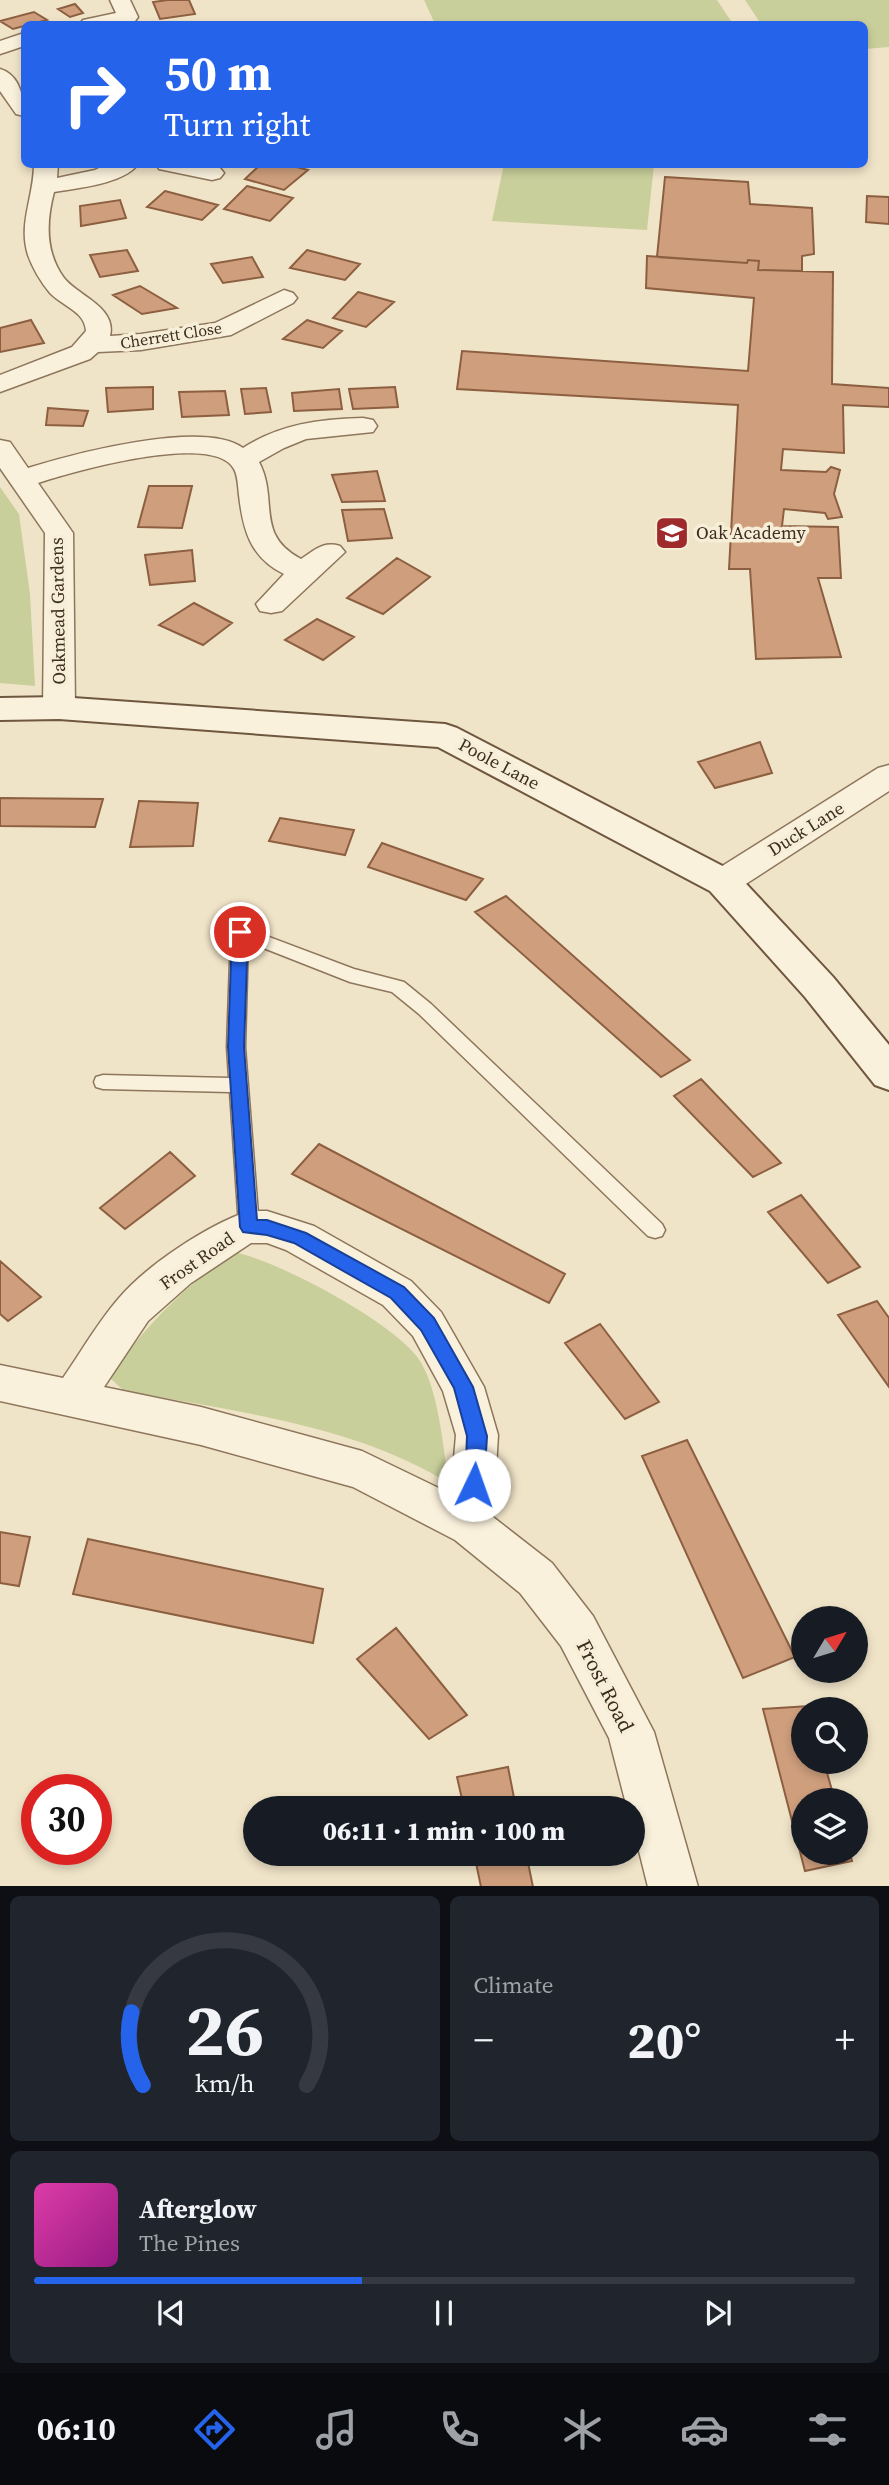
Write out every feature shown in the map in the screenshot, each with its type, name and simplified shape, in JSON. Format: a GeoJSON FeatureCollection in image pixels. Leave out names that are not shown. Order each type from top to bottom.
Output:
{"type":"FeatureCollection","features":[{"type":"Feature","properties":{"kind":"street"},"geometry":{"type":"LineString","coordinates":[[101,21],[127,14]]}},
{"type":"Feature","properties":{"kind":"street"},"geometry":{"type":"LineString","coordinates":[[0,48],[21,39]]}},
{"type":"Feature","properties":{"kind":"street"},"geometry":{"type":"LineString","coordinates":[[0,76],[21,105]]}},
{"type":"Feature","properties":{"kind":"street"},"geometry":{"type":"LineString","coordinates":[[0,384],[68,359],[92,344],[98,334],[98,323],[90,312],[54,282],[40,250],[37,217],[46,176],[102,176],[119,168]]}},
{"type":"Feature","properties":{"kind":"street"},"geometry":{"type":"LineString","coordinates":[[187,168],[212,173]]}},
{"type":"Feature","properties":{"kind":"street","name":"Cherrett Close"},"geometry":{"type":"LineString","coordinates":[[92,344],[141,342],[222,330],[284,298]]}},
{"type":"Feature","properties":{"kind":"street"},"geometry":{"type":"LineString","coordinates":[[244,460],[261,448],[303,429],[363,426]]}},
{"type":"Feature","properties":{"kind":"street"},"geometry":{"type":"LineString","coordinates":[[22,479],[108,454],[177,446],[213,447],[236,454],[244,460],[249,470],[261,542],[281,562],[303,572]]}},
{"type":"Feature","properties":{"kind":"street","name":"Oakmead Gardens"},"geometry":{"type":"LineString","coordinates":[[0,449],[59,533],[59,708]]}},
{"type":"Feature","properties":{"kind":"street"},"geometry":{"type":"LineString","coordinates":[[271,604],[303,572],[330,552]]}},
{"type":"Feature","properties":{"kind":"street","name":"Poole Lane"},"geometry":{"type":"LineString","coordinates":[[0,709],[59,708],[445,736],[723,882],[819,987],[889,1074]]}},
{"type":"Feature","properties":{"kind":"street","name":"Duck Lane"},"geometry":{"type":"LineString","coordinates":[[723,882],[889,776]]}},
{"type":"Feature","properties":{"kind":"street","name":"Frost Road"},"geometry":{"type":"LineString","coordinates":[[72,1399],[134,1309],[177,1271],[214,1244],[249,1227],[267,1227],[300,1238],[397,1293],[427,1324],[463,1387],[477,1436],[471,1526]]}},
{"type":"Feature","properties":{"kind":"street","name":"Frost Road"},"geometry":{"type":"LineString","coordinates":[[0,1383],[201,1426],[362,1470],[471,1526],[536,1578],[577,1631],[631,1732],[673,1886]]}},
{"type":"Feature","properties":{"kind":"lane"},"geometry":{"type":"LineString","coordinates":[[249,1227],[236,1047],[240,932],[353,976],[398,987],[425,1009],[655,1230]]}},
{"type":"Feature","properties":{"kind":"lane"},"geometry":{"type":"LineString","coordinates":[[103,1082],[239,1085]]}},
{"type":"Feature","properties":{"kind":"green space"},"geometry":{"type":"Polygon","coordinates":[[[424,0],[717,0],[731,21],[434,21],[424,0]]]}},
{"type":"Feature","properties":{"kind":"green space"},"geometry":{"type":"Polygon","coordinates":[[[745,0],[889,0],[889,47],[868,49],[868,21],[759,21],[745,0]]]}},
{"type":"Feature","properties":{"kind":"green space"},"geometry":{"type":"Polygon","coordinates":[[[503,168],[654,168],[647,230],[492,221],[503,168]]]}},
{"type":"Feature","properties":{"kind":"green space"},"geometry":{"type":"Polygon","coordinates":[[[0,487],[19,514],[30,594],[35,686],[0,683],[0,487]]]}},
{"type":"Feature","properties":{"kind":"green space"},"geometry":{"type":"Polygon","coordinates":[[[238,1253],[281,1269],[335,1296],[405,1344],[418,1358],[430,1383],[438,1414],[447,1473],[440,1478],[404,1459],[366,1444],[286,1421],[123,1390],[111,1379],[134,1345],[167,1308],[204,1275],[238,1253]]]}},
{"type":"Feature","properties":{"kind":"building"},"geometry":{"type":"Polygon","coordinates":[[[189,0],[195,14],[160,19],[153,2],[189,0]]]}},
{"type":"Feature","properties":{"kind":"building"},"geometry":{"type":"Polygon","coordinates":[[[75,4],[83,13],[70,17],[58,9],[75,4]]]}},
{"type":"Feature","properties":{"kind":"building"},"geometry":{"type":"Polygon","coordinates":[[[34,12],[47,20],[21,21],[21,27],[13,29],[0,21],[34,12]]]}},
{"type":"Feature","properties":{"kind":"building"},"geometry":{"type":"Polygon","coordinates":[[[257,168],[308,170],[284,190],[245,179],[257,168]]]}},
{"type":"Feature","properties":{"kind":"building"},"geometry":{"type":"Polygon","coordinates":[[[665,177],[748,182],[750,204],[812,208],[814,254],[802,256],[802,271],[758,270],[759,261],[748,260],[747,263],[657,257],[665,177]]]}},
{"type":"Feature","properties":{"kind":"building"},"geometry":{"type":"Polygon","coordinates":[[[247,186],[293,198],[270,221],[224,209],[247,186]]]}},
{"type":"Feature","properties":{"kind":"building"},"geometry":{"type":"Polygon","coordinates":[[[165,191],[218,205],[202,220],[147,207],[165,191]]]}},
{"type":"Feature","properties":{"kind":"building"},"geometry":{"type":"Polygon","coordinates":[[[867,196],[889,197],[889,224],[866,222],[867,196]]]}},
{"type":"Feature","properties":{"kind":"building"},"geometry":{"type":"Polygon","coordinates":[[[120,200],[126,218],[81,226],[80,206],[120,200]]]}},
{"type":"Feature","properties":{"kind":"building"},"geometry":{"type":"Polygon","coordinates":[[[127,250],[138,271],[100,277],[90,255],[127,250]]]}},
{"type":"Feature","properties":{"kind":"building"},"geometry":{"type":"Polygon","coordinates":[[[307,250],[360,264],[345,280],[290,268],[307,250]]]}},
{"type":"Feature","properties":{"kind":"building"},"geometry":{"type":"Polygon","coordinates":[[[647,256],[747,263],[748,260],[759,261],[758,270],[833,272],[832,384],[889,388],[889,407],[843,405],[844,453],[783,449],[781,470],[826,472],[831,467],[840,470],[834,494],[842,517],[828,519],[825,513],[784,509],[782,526],[838,527],[841,578],[818,578],[841,657],[756,659],[750,569],[729,569],[738,405],[457,389],[462,351],[748,371],[754,298],[646,288],[647,256]]]}},
{"type":"Feature","properties":{"kind":"building"},"geometry":{"type":"Polygon","coordinates":[[[252,257],[263,277],[223,283],[211,264],[252,257]]]}},
{"type":"Feature","properties":{"kind":"building"},"geometry":{"type":"Polygon","coordinates":[[[140,286],[177,308],[142,314],[113,295],[140,286]]]}},
{"type":"Feature","properties":{"kind":"building"},"geometry":{"type":"Polygon","coordinates":[[[358,292],[394,302],[366,327],[333,318],[358,292]]]}},
{"type":"Feature","properties":{"kind":"building"},"geometry":{"type":"Polygon","coordinates":[[[31,320],[44,343],[0,352],[0,328],[31,320]]]}},
{"type":"Feature","properties":{"kind":"building"},"geometry":{"type":"Polygon","coordinates":[[[307,320],[342,331],[323,348],[283,339],[307,320]]]}},
{"type":"Feature","properties":{"kind":"building"},"geometry":{"type":"Polygon","coordinates":[[[153,387],[153,409],[108,412],[106,388],[153,387]]]}},
{"type":"Feature","properties":{"kind":"building"},"geometry":{"type":"Polygon","coordinates":[[[395,387],[398,407],[353,409],[349,389],[395,387]]]}},
{"type":"Feature","properties":{"kind":"building"},"geometry":{"type":"Polygon","coordinates":[[[266,388],[271,412],[245,414],[241,389],[266,388]]]}},
{"type":"Feature","properties":{"kind":"building"},"geometry":{"type":"Polygon","coordinates":[[[339,389],[342,409],[294,411],[292,393],[339,389]]]}},
{"type":"Feature","properties":{"kind":"building"},"geometry":{"type":"Polygon","coordinates":[[[225,391],[229,415],[182,417],[179,392],[225,391]]]}},
{"type":"Feature","properties":{"kind":"building"},"geometry":{"type":"Polygon","coordinates":[[[48,408],[88,411],[83,426],[46,425],[48,408]]]}},
{"type":"Feature","properties":{"kind":"building"},"geometry":{"type":"Polygon","coordinates":[[[377,471],[385,501],[342,502],[332,475],[377,471]]]}},
{"type":"Feature","properties":{"kind":"building"},"geometry":{"type":"Polygon","coordinates":[[[149,486],[192,486],[182,528],[138,527],[149,486]]]}},
{"type":"Feature","properties":{"kind":"building"},"geometry":{"type":"Polygon","coordinates":[[[384,509],[392,538],[348,541],[342,510],[384,509]]]}},
{"type":"Feature","properties":{"kind":"building"},"geometry":{"type":"Polygon","coordinates":[[[192,550],[195,581],[150,585],[145,555],[192,550]]]}},
{"type":"Feature","properties":{"kind":"building"},"geometry":{"type":"Polygon","coordinates":[[[397,558],[430,577],[383,614],[347,598],[397,558]]]}},
{"type":"Feature","properties":{"kind":"building"},"geometry":{"type":"Polygon","coordinates":[[[194,603],[232,623],[203,645],[159,625],[194,603]]]}},
{"type":"Feature","properties":{"kind":"building"},"geometry":{"type":"Polygon","coordinates":[[[317,619],[354,637],[323,660],[285,640],[317,619]]]}},
{"type":"Feature","properties":{"kind":"building"},"geometry":{"type":"Polygon","coordinates":[[[760,742],[772,773],[715,788],[698,762],[760,742]]]}},
{"type":"Feature","properties":{"kind":"building"},"geometry":{"type":"Polygon","coordinates":[[[0,798],[103,799],[95,827],[0,826],[0,798]]]}},
{"type":"Feature","properties":{"kind":"building"},"geometry":{"type":"Polygon","coordinates":[[[139,801],[198,803],[193,846],[130,847],[139,801]]]}},
{"type":"Feature","properties":{"kind":"building"},"geometry":{"type":"Polygon","coordinates":[[[280,818],[354,830],[345,855],[269,841],[280,818]]]}},
{"type":"Feature","properties":{"kind":"building"},"geometry":{"type":"Polygon","coordinates":[[[382,843],[483,879],[466,900],[368,867],[382,843]]]}},
{"type":"Feature","properties":{"kind":"building"},"geometry":{"type":"Polygon","coordinates":[[[506,896],[690,1060],[661,1077],[475,912],[506,896]]]}},
{"type":"Feature","properties":{"kind":"building"},"geometry":{"type":"Polygon","coordinates":[[[701,1079],[781,1163],[753,1177],[674,1096],[701,1079]]]}},
{"type":"Feature","properties":{"kind":"building"},"geometry":{"type":"Polygon","coordinates":[[[319,1144],[565,1274],[549,1303],[292,1174],[319,1144]]]}},
{"type":"Feature","properties":{"kind":"building"},"geometry":{"type":"Polygon","coordinates":[[[170,1152],[195,1176],[125,1229],[100,1208],[170,1152]]]}},
{"type":"Feature","properties":{"kind":"building"},"geometry":{"type":"Polygon","coordinates":[[[801,1195],[860,1267],[828,1283],[768,1212],[801,1195]]]}},
{"type":"Feature","properties":{"kind":"building"},"geometry":{"type":"Polygon","coordinates":[[[0,1261],[41,1297],[8,1321],[0,1314],[0,1261]]]}},
{"type":"Feature","properties":{"kind":"building"},"geometry":{"type":"Polygon","coordinates":[[[877,1301],[889,1318],[889,1387],[838,1315],[877,1301]]]}},
{"type":"Feature","properties":{"kind":"building"},"geometry":{"type":"Polygon","coordinates":[[[600,1324],[659,1402],[625,1419],[565,1343],[600,1324]]]}},
{"type":"Feature","properties":{"kind":"building"},"geometry":{"type":"Polygon","coordinates":[[[687,1440],[791,1649],[791,1659],[743,1678],[642,1456],[687,1440]]]}},
{"type":"Feature","properties":{"kind":"building"},"geometry":{"type":"Polygon","coordinates":[[[0,1532],[30,1537],[19,1586],[0,1583],[0,1532]]]}},
{"type":"Feature","properties":{"kind":"building"},"geometry":{"type":"Polygon","coordinates":[[[88,1539],[323,1589],[313,1643],[73,1594],[88,1539]]]}},
{"type":"Feature","properties":{"kind":"building"},"geometry":{"type":"Polygon","coordinates":[[[396,1628],[467,1715],[429,1739],[357,1659],[396,1628]]]}},
{"type":"Feature","properties":{"kind":"building"},"geometry":{"type":"Polygon","coordinates":[[[791,1707],[791,1774],[827,1774],[831,1788],[791,1788],[791,1817],[763,1709],[791,1707]]]}},
{"type":"Feature","properties":{"kind":"building"},"geometry":{"type":"Polygon","coordinates":[[[508,1767],[514,1796],[461,1796],[457,1777],[508,1767]]]}},
{"type":"Feature","properties":{"kind":"building"},"geometry":{"type":"Polygon","coordinates":[[[803,1865],[833,1865],[805,1871],[803,1865]]]}},
{"type":"Feature","properties":{"kind":"building"},"geometry":{"type":"Polygon","coordinates":[[[477,1866],[529,1866],[533,1886],[481,1886],[477,1866]]]}},
{"type":"Feature","properties":{"kind":"place","name":"Oak Academy"},"geometry":{"type":"Point","coordinates":[672,533]}},
{"type":"Feature","properties":{"kind":"route"},"geometry":{"type":"LineString","coordinates":[[240,932],[236,1047],[249,1227],[267,1227],[300,1238],[397,1293],[427,1324],[445,1351],[463,1387],[477,1436],[474,1485]]}}]}
